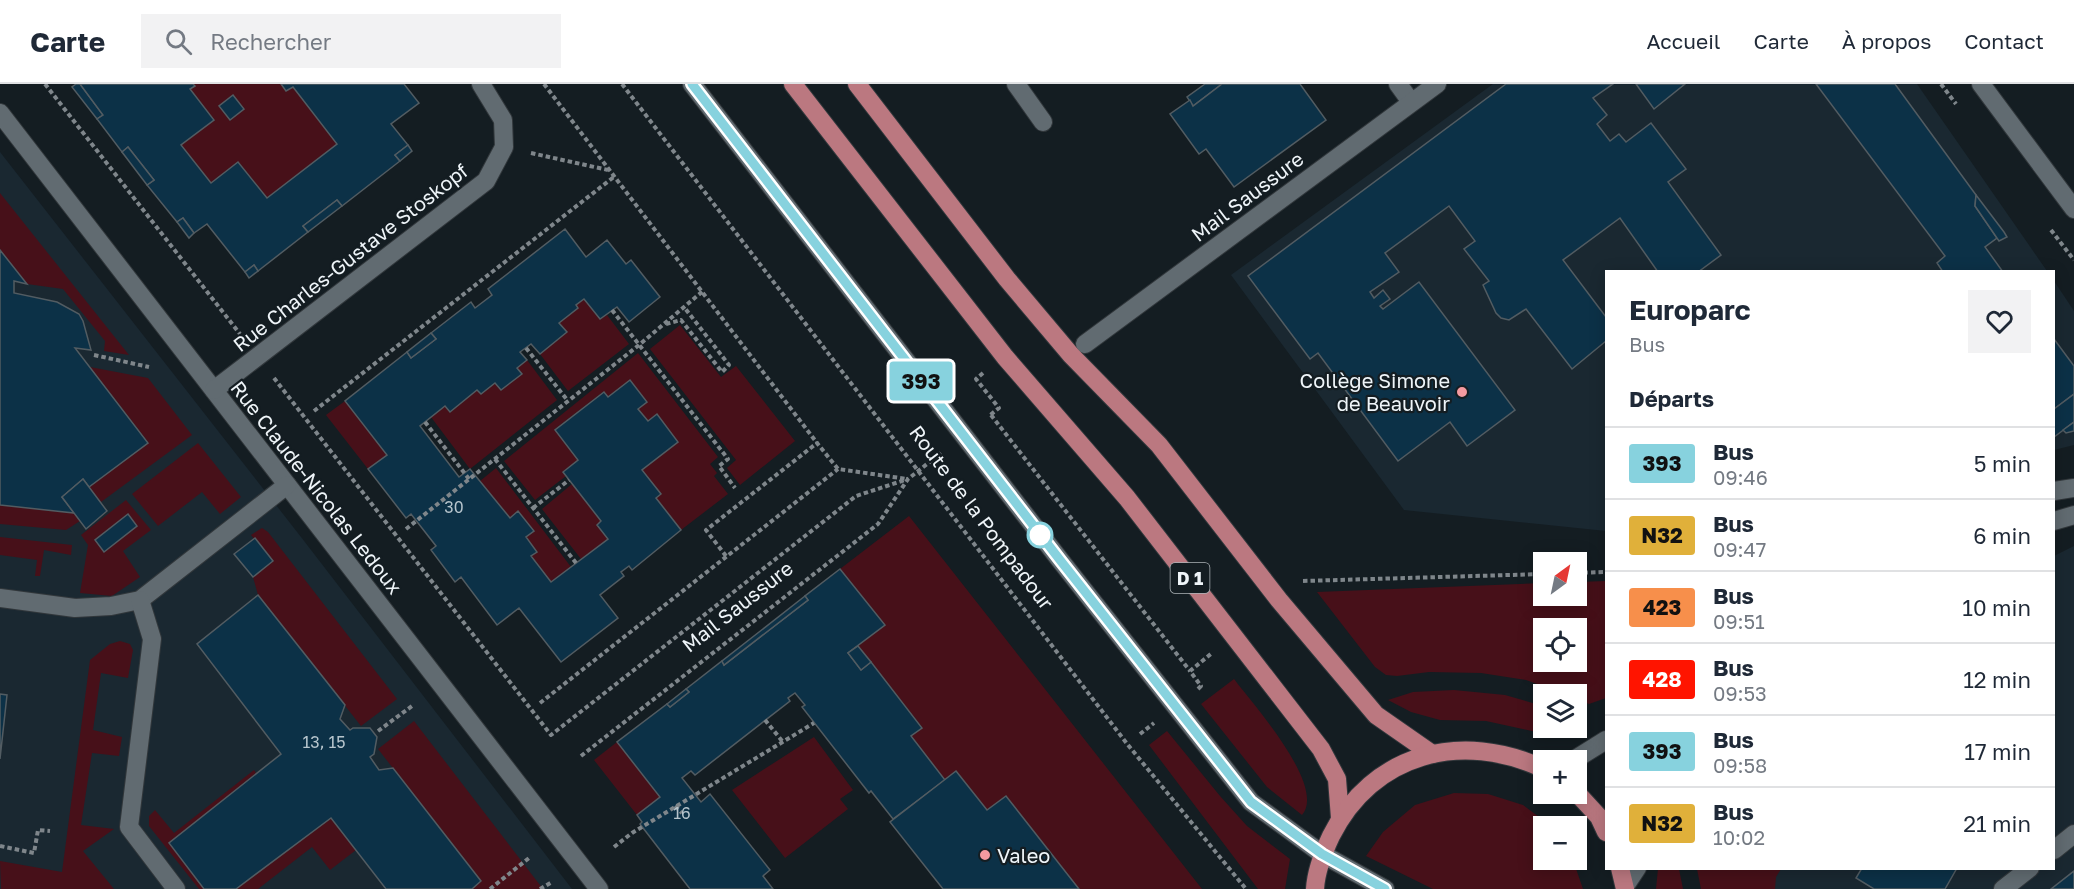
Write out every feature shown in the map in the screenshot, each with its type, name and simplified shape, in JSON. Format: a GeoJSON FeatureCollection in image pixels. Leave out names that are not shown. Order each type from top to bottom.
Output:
{"type":"FeatureCollection","features":[{"type":"Feature","properties":{"kind":"main road","name":"D 1"},"geometry":{"type":"LineString","coordinates":[[793,84],[1001,352],[1126,498],[1321,749],[1337,779],[1340,818]]}},
{"type":"Feature","properties":{"kind":"main road"},"geometry":{"type":"LineString","coordinates":[[857,84],[1007,279],[1071,355],[1159,445],[1279,600],[1376,715],[1432,754]]}},
{"type":"Feature","properties":{"kind":"main road"},"geometry":{"type":"LineString","coordinates":[[1315,889],[1322,854],[1340,818],[1363,792],[1390,771],[1418,758],[1452,750],[1485,750],[1533,764]]}},
{"type":"Feature","properties":{"kind":"main road"},"geometry":{"type":"LineString","coordinates":[[1587,804],[1599,817],[1605,830]]}},
{"type":"Feature","properties":{"kind":"street"},"geometry":{"type":"LineString","coordinates":[[481,84],[503,120],[504,147]]}},
{"type":"Feature","properties":{"kind":"street","name":"Route de la Pompadour"},"geometry":{"type":"LineString","coordinates":[[692,84],[1053,551],[1251,802],[1322,854],[1385,889]]}},
{"type":"Feature","properties":{"kind":"street"},"geometry":{"type":"LineString","coordinates":[[1016,84],[1043,122]]}},
{"type":"Feature","properties":{"kind":"street"},"geometry":{"type":"LineString","coordinates":[[1398,84],[1411,102]]}},
{"type":"Feature","properties":{"kind":"street","name":"Mail Saussure"},"geometry":{"type":"LineString","coordinates":[[1085,345],[1437,84]]}},
{"type":"Feature","properties":{"kind":"street"},"geometry":{"type":"LineString","coordinates":[[1981,84],[2074,209]]}},
{"type":"Feature","properties":{"kind":"street","name":"Rue Claude-Nicolas Ledoux"},"geometry":{"type":"LineString","coordinates":[[0,113],[599,889]]}},
{"type":"Feature","properties":{"kind":"street","name":"Rue Charles-Gustave Stoskopf"},"geometry":{"type":"LineString","coordinates":[[214,390],[486,181],[504,147]]}},
{"type":"Feature","properties":{"kind":"street"},"geometry":{"type":"LineString","coordinates":[[0,598],[75,608],[111,606],[140,600],[287,484]]}},
{"type":"Feature","properties":{"kind":"street"},"geometry":{"type":"LineString","coordinates":[[2055,491],[2074,489]]}},
{"type":"Feature","properties":{"kind":"street"},"geometry":{"type":"LineString","coordinates":[[2055,521],[2074,514]]}},
{"type":"Feature","properties":{"kind":"street"},"geometry":{"type":"LineString","coordinates":[[140,600],[152,639],[129,827],[176,889]]}},
{"type":"Feature","properties":{"kind":"street"},"geometry":{"type":"LineString","coordinates":[[1587,752],[1605,741]]}},
{"type":"Feature","properties":{"kind":"street"},"geometry":{"type":"LineString","coordinates":[[2055,849],[2074,834]]}},
{"type":"Feature","properties":{"kind":"street"},"geometry":{"type":"LineString","coordinates":[[1623,881],[1635,870]]}},
{"type":"Feature","properties":{"kind":"street"},"geometry":{"type":"LineString","coordinates":[[2003,889],[2027,870]]}},
{"type":"Feature","properties":{"kind":"path"},"geometry":{"type":"LineString","coordinates":[[45,84],[240,333]]}},
{"type":"Feature","properties":{"kind":"path"},"geometry":{"type":"LineString","coordinates":[[544,84],[838,469],[908,479]]}},
{"type":"Feature","properties":{"kind":"path","name":"Route de la Pompadour"},"geometry":{"type":"LineString","coordinates":[[622,84],[1128,745],[1246,889]]}},
{"type":"Feature","properties":{"kind":"path"},"geometry":{"type":"LineString","coordinates":[[504,147],[610,170]]}},
{"type":"Feature","properties":{"kind":"path"},"geometry":{"type":"LineString","coordinates":[[314,411],[615,176]]}},
{"type":"Feature","properties":{"kind":"path"},"geometry":{"type":"LineString","coordinates":[[406,529],[666,324],[703,291]]}},
{"type":"Feature","properties":{"kind":"path"},"geometry":{"type":"LineString","coordinates":[[666,324],[681,320],[722,372],[729,365],[684,307]]}},
{"type":"Feature","properties":{"kind":"path"},"geometry":{"type":"LineString","coordinates":[[612,310],[728,459],[718,466],[735,488]]}},
{"type":"Feature","properties":{"kind":"path"},"geometry":{"type":"LineString","coordinates":[[526,348],[568,401]]}},
{"type":"Feature","properties":{"kind":"path"},"geometry":{"type":"LineString","coordinates":[[94,355],[149,367]]}},
{"type":"Feature","properties":{"kind":"path"},"geometry":{"type":"LineString","coordinates":[[982,422],[999,408],[976,379],[992,367]]}},
{"type":"Feature","properties":{"kind":"path","name":"Mail Saussure"},"geometry":{"type":"LineString","coordinates":[[274,378],[551,735],[856,496],[908,479]]}},
{"type":"Feature","properties":{"kind":"path"},"geometry":{"type":"LineString","coordinates":[[991,415],[1201,686],[1192,693]]}},
{"type":"Feature","properties":{"kind":"path"},"geometry":{"type":"LineString","coordinates":[[425,422],[469,479]]}},
{"type":"Feature","properties":{"kind":"path"},"geometry":{"type":"LineString","coordinates":[[726,556],[706,530],[817,443]]}},
{"type":"Feature","properties":{"kind":"path"},"geometry":{"type":"LineString","coordinates":[[495,459],[576,563]]}},
{"type":"Feature","properties":{"kind":"path","name":"Mail Saussure"},"geometry":{"type":"LineString","coordinates":[[581,756],[878,524],[908,479],[930,461]]}},
{"type":"Feature","properties":{"kind":"path"},"geometry":{"type":"LineString","coordinates":[[540,703],[838,469]]}},
{"type":"Feature","properties":{"kind":"path"},"geometry":{"type":"LineString","coordinates":[[533,508],[569,480]]}},
{"type":"Feature","properties":{"kind":"path"},"geometry":{"type":"LineString","coordinates":[[1587,573],[1605,572]]}},
{"type":"Feature","properties":{"kind":"path"},"geometry":{"type":"LineString","coordinates":[[1302,582],[1533,574]]}},
{"type":"Feature","properties":{"kind":"path"},"geometry":{"type":"LineString","coordinates":[[1190,671],[1214,652]]}},
{"type":"Feature","properties":{"kind":"path"},"geometry":{"type":"LineString","coordinates":[[378,731],[412,706]]}},
{"type":"Feature","properties":{"kind":"path"},"geometry":{"type":"LineString","coordinates":[[765,720],[783,742]]}},
{"type":"Feature","properties":{"kind":"path"},"geometry":{"type":"LineString","coordinates":[[1140,734],[1159,720]]}},
{"type":"Feature","properties":{"kind":"path"},"geometry":{"type":"LineString","coordinates":[[614,847],[675,806],[814,723]]}},
{"type":"Feature","properties":{"kind":"path"},"geometry":{"type":"LineString","coordinates":[[675,806],[682,813]]}},
{"type":"Feature","properties":{"kind":"path"},"geometry":{"type":"LineString","coordinates":[[0,846],[34,853],[38,830],[50,831]]}},
{"type":"Feature","properties":{"kind":"path"},"geometry":{"type":"LineString","coordinates":[[490,889],[529,858]]}},
{"type":"Feature","properties":{"kind":"path"},"geometry":{"type":"LineString","coordinates":[[540,889],[552,882]]}},
{"type":"Feature","properties":{"kind":"shaded area"},"geometry":{"type":"Polygon","coordinates":[[[193,84],[281,84],[286,91],[293,87],[337,144],[267,198],[238,162],[211,183],[181,145],[213,120],[190,89],[194,86],[193,84]]]}},
{"type":"Feature","properties":{"kind":"shaded area","name":"Collège Simone de Beauvoir"},"geometry":{"type":"Polygon","coordinates":[[[1493,84],[1917,84],[2046,270],[1605,270],[1605,531],[1404,510],[1231,275],[1493,84]]]}},
{"type":"Feature","properties":{"kind":"shaded area"},"geometry":{"type":"Polygon","coordinates":[[[0,152],[301,537],[572,889],[0,889],[0,152]]]}},
{"type":"Feature","properties":{"kind":"shaded area"},"geometry":{"type":"Polygon","coordinates":[[[0,193],[129,355],[104,351],[105,341],[63,289],[27,284],[0,250],[0,193]]]}},
{"type":"Feature","properties":{"kind":"shaded area"},"geometry":{"type":"Polygon","coordinates":[[[2055,282],[2074,311],[2074,445],[2055,450],[2055,282]]]}},
{"type":"Feature","properties":{"kind":"shaded area"},"geometry":{"type":"Polygon","coordinates":[[[584,299],[600,319],[607,315],[629,344],[568,391],[540,354],[567,332],[559,323],[578,308],[576,305],[584,299]]]}},
{"type":"Feature","properties":{"kind":"shaded area"},"geometry":{"type":"Polygon","coordinates":[[[680,325],[721,377],[736,366],[795,441],[740,485],[727,468],[736,460],[650,349],[680,325]]]}},
{"type":"Feature","properties":{"kind":"shaded area"},"geometry":{"type":"Polygon","coordinates":[[[638,353],[718,457],[710,464],[717,473],[714,476],[728,494],[681,530],[656,498],[661,494],[642,470],[678,442],[657,415],[648,421],[638,409],[647,402],[630,380],[608,397],[603,392],[555,429],[578,460],[563,472],[566,476],[535,500],[504,461],[638,353]]]}},
{"type":"Feature","properties":{"kind":"shaded area"},"geometry":{"type":"Polygon","coordinates":[[[527,360],[557,400],[470,469],[431,417],[445,406],[450,412],[477,390],[495,383],[501,390],[521,374],[517,368],[527,360]]]}},
{"type":"Feature","properties":{"kind":"shaded area"},"geometry":{"type":"Polygon","coordinates":[[[90,367],[148,378],[192,435],[101,502],[89,487],[148,442],[90,367]]]}},
{"type":"Feature","properties":{"kind":"shaded area"},"geometry":{"type":"Polygon","coordinates":[[[345,401],[387,455],[368,469],[326,415],[345,401]]]}},
{"type":"Feature","properties":{"kind":"shaded area"},"geometry":{"type":"Polygon","coordinates":[[[198,443],[241,497],[220,514],[202,492],[158,526],[132,494],[198,443]]]}},
{"type":"Feature","properties":{"kind":"shaded area"},"geometry":{"type":"Polygon","coordinates":[[[496,468],[571,567],[551,582],[531,556],[537,552],[526,537],[533,531],[518,511],[510,518],[480,481],[496,468]]]}},
{"type":"Feature","properties":{"kind":"shaded area"},"geometry":{"type":"Polygon","coordinates":[[[572,484],[601,521],[597,525],[608,539],[581,559],[542,509],[572,484]]]}},
{"type":"Feature","properties":{"kind":"shaded area"},"geometry":{"type":"Polygon","coordinates":[[[126,500],[151,530],[123,551],[140,577],[112,596],[80,593],[88,545],[81,535],[126,500]]]}},
{"type":"Feature","properties":{"kind":"shaded area"},"geometry":{"type":"Polygon","coordinates":[[[0,505],[74,513],[80,521],[66,530],[0,524],[0,505]]]}},
{"type":"Feature","properties":{"kind":"shaded area"},"geometry":{"type":"Polygon","coordinates":[[[909,516],[1202,889],[1079,889],[1006,796],[987,810],[956,771],[945,780],[911,736],[922,727],[858,646],[884,625],[840,569],[909,516]]]}},
{"type":"Feature","properties":{"kind":"shaded area"},"geometry":{"type":"Polygon","coordinates":[[[262,528],[268,532],[397,699],[361,726],[258,595],[253,577],[273,561],[251,535],[262,528]]]}},
{"type":"Feature","properties":{"kind":"shaded area"},"geometry":{"type":"Polygon","coordinates":[[[0,537],[72,545],[71,555],[44,550],[40,576],[35,576],[37,560],[0,555],[0,537]]]}},
{"type":"Feature","properties":{"kind":"shaded area"},"geometry":{"type":"Polygon","coordinates":[[[2074,546],[2074,889],[1765,889],[1767,870],[2055,870],[2055,556],[2074,546]]]}},
{"type":"Feature","properties":{"kind":"shaded area"},"geometry":{"type":"Polygon","coordinates":[[[1605,581],[1605,698],[1587,703],[1587,684],[1537,684],[1481,673],[1429,672],[1386,675],[1375,667],[1317,592],[1533,583],[1533,606],[1587,606],[1587,582],[1605,581]]]}},
{"type":"Feature","properties":{"kind":"shaded area"},"geometry":{"type":"Polygon","coordinates":[[[120,641],[130,644],[133,650],[128,678],[101,673],[93,730],[122,737],[119,756],[92,753],[81,825],[114,829],[83,851],[114,889],[1,889],[0,861],[62,872],[90,660],[110,644],[120,641]]]}},
{"type":"Feature","properties":{"kind":"shaded area"},"geometry":{"type":"Polygon","coordinates":[[[1234,679],[1270,725],[1296,766],[1304,785],[1307,802],[1302,815],[1267,787],[1201,704],[1234,679]]]}},
{"type":"Feature","properties":{"kind":"shaded area"},"geometry":{"type":"Polygon","coordinates":[[[1454,690],[1505,695],[1533,703],[1533,731],[1486,721],[1440,720],[1411,712],[1388,700],[1413,692],[1454,690]]]}},
{"type":"Feature","properties":{"kind":"shaded area"},"geometry":{"type":"Polygon","coordinates":[[[414,721],[543,889],[472,889],[481,881],[378,749],[414,721]]]}},
{"type":"Feature","properties":{"kind":"shaded area"},"geometry":{"type":"Polygon","coordinates":[[[1167,731],[1247,826],[1290,859],[1285,889],[1258,889],[1149,745],[1167,731]]]}},
{"type":"Feature","properties":{"kind":"shaded area"},"geometry":{"type":"Polygon","coordinates":[[[814,737],[853,790],[840,799],[848,809],[785,858],[732,790],[814,737]]]}},
{"type":"Feature","properties":{"kind":"shaded area"},"geometry":{"type":"Polygon","coordinates":[[[617,742],[660,797],[637,815],[594,760],[617,742]]]}},
{"type":"Feature","properties":{"kind":"shaded area"},"geometry":{"type":"Polygon","coordinates":[[[254,770],[256,773],[170,843],[204,889],[199,889],[149,826],[149,816],[155,810],[174,833],[254,770]]]}},
{"type":"Feature","properties":{"kind":"shaded area"},"geometry":{"type":"Polygon","coordinates":[[[1454,793],[1488,794],[1523,805],[1538,816],[1533,816],[1533,870],[1576,870],[1583,889],[1433,889],[1366,856],[1383,832],[1415,805],[1454,793]]]}},
{"type":"Feature","properties":{"kind":"shaded area"},"geometry":{"type":"Polygon","coordinates":[[[331,818],[356,850],[330,870],[312,847],[258,889],[236,889],[331,818]]]}},
{"type":"Feature","properties":{"kind":"shaded area"},"geometry":{"type":"Polygon","coordinates":[[[1658,870],[1679,870],[1683,889],[1656,889],[1658,870]]]}},
{"type":"Feature","properties":{"kind":"shaded area"},"geometry":{"type":"Polygon","coordinates":[[[1697,870],[1780,870],[1776,877],[1775,889],[1701,889],[1697,870]]]}},
{"type":"Feature","properties":{"kind":"building"},"geometry":{"type":"Polygon","coordinates":[[[80,84],[103,115],[97,119],[72,87],[80,84]]]}},
{"type":"Feature","properties":{"kind":"building"},"geometry":{"type":"Polygon","coordinates":[[[80,84],[193,84],[195,86],[190,89],[214,120],[181,145],[211,183],[238,162],[267,198],[337,144],[293,87],[286,91],[281,84],[404,84],[419,103],[391,124],[408,145],[395,155],[400,161],[342,206],[337,200],[303,226],[308,232],[258,271],[254,265],[245,272],[207,224],[194,233],[183,218],[177,222],[147,185],[154,180],[128,147],[122,152],[97,119],[103,115],[80,84]]]}},
{"type":"Feature","properties":{"kind":"building"},"geometry":{"type":"Polygon","coordinates":[[[1205,84],[1222,84],[1193,106],[1187,97],[1205,84]]]}},
{"type":"Feature","properties":{"kind":"building"},"geometry":{"type":"Polygon","coordinates":[[[1222,84],[1300,84],[1326,120],[1234,187],[1206,149],[1199,154],[1170,114],[1190,100],[1193,106],[1222,84]]]}},
{"type":"Feature","properties":{"kind":"building"},"geometry":{"type":"Polygon","coordinates":[[[1506,84],[1613,84],[1593,98],[1607,115],[1597,124],[1610,141],[1619,134],[1626,142],[1651,123],[1686,169],[1668,182],[1721,255],[1701,270],[1657,270],[1620,218],[1563,260],[1605,316],[1605,342],[1572,369],[1526,309],[1509,320],[1501,318],[1496,313],[1483,285],[1489,281],[1464,249],[1475,241],[1449,206],[1385,253],[1399,272],[1370,292],[1374,298],[1383,290],[1390,299],[1380,306],[1383,309],[1419,282],[1515,410],[1467,446],[1450,422],[1398,461],[1318,353],[1310,359],[1248,276],[1506,84]]]}},
{"type":"Feature","properties":{"kind":"building"},"geometry":{"type":"Polygon","coordinates":[[[1636,84],[1685,84],[1654,109],[1636,84]]]}},
{"type":"Feature","properties":{"kind":"building"},"geometry":{"type":"Polygon","coordinates":[[[1816,84],[1895,84],[1976,195],[1975,206],[1997,238],[1985,247],[2002,270],[1942,270],[1937,263],[1945,256],[1816,84]]]}},
{"type":"Feature","properties":{"kind":"building"},"geometry":{"type":"Polygon","coordinates":[[[233,95],[244,109],[230,120],[219,106],[233,95]]]}},
{"type":"Feature","properties":{"kind":"building"},"geometry":{"type":"Polygon","coordinates":[[[408,145],[412,151],[400,161],[395,155],[408,145]]]}},
{"type":"Feature","properties":{"kind":"building"},"geometry":{"type":"Polygon","coordinates":[[[128,147],[154,180],[147,185],[122,152],[128,147]]]}},
{"type":"Feature","properties":{"kind":"building"},"geometry":{"type":"Polygon","coordinates":[[[1976,195],[2007,237],[1999,241],[1975,206],[1976,195]]]}},
{"type":"Feature","properties":{"kind":"building"},"geometry":{"type":"Polygon","coordinates":[[[337,200],[342,206],[308,232],[303,226],[337,200]]]}},
{"type":"Feature","properties":{"kind":"building"},"geometry":{"type":"Polygon","coordinates":[[[183,218],[194,233],[189,238],[177,222],[183,218]]]}},
{"type":"Feature","properties":{"kind":"building"},"geometry":{"type":"Polygon","coordinates":[[[565,229],[586,257],[607,240],[626,264],[631,260],[660,297],[629,322],[617,307],[600,319],[584,299],[576,305],[578,308],[559,323],[567,332],[540,354],[531,344],[520,352],[527,360],[517,368],[522,374],[501,390],[495,383],[481,394],[477,390],[450,412],[445,406],[420,426],[459,477],[470,469],[510,518],[518,511],[534,531],[526,537],[537,552],[531,556],[551,582],[608,539],[597,525],[601,521],[563,472],[578,460],[555,430],[604,392],[608,397],[630,380],[647,402],[638,409],[648,421],[657,414],[678,442],[642,470],[661,494],[656,498],[681,530],[632,570],[629,566],[621,572],[624,576],[600,595],[618,618],[561,662],[519,608],[497,625],[461,577],[455,582],[431,550],[436,546],[411,514],[406,518],[368,469],[387,455],[345,401],[407,352],[411,358],[436,339],[431,333],[471,302],[475,308],[492,295],[488,289],[565,229]]]}},
{"type":"Feature","properties":{"kind":"building"},"geometry":{"type":"Polygon","coordinates":[[[0,250],[27,284],[14,281],[14,293],[57,302],[79,314],[91,350],[75,348],[148,443],[89,487],[83,479],[62,497],[74,513],[0,505],[0,250]]]}},
{"type":"Feature","properties":{"kind":"building"},"geometry":{"type":"Polygon","coordinates":[[[254,265],[258,271],[249,278],[245,272],[254,265]]]}},
{"type":"Feature","properties":{"kind":"building"},"geometry":{"type":"Polygon","coordinates":[[[431,333],[436,339],[411,358],[407,352],[431,333]]]}},
{"type":"Feature","properties":{"kind":"building"},"geometry":{"type":"Polygon","coordinates":[[[2055,340],[2074,366],[2074,394],[2055,408],[2055,340]]]}},
{"type":"Feature","properties":{"kind":"building"},"geometry":{"type":"Polygon","coordinates":[[[2074,394],[2074,422],[2055,436],[2055,408],[2074,394]]]}},
{"type":"Feature","properties":{"kind":"building"},"geometry":{"type":"Polygon","coordinates":[[[2074,422],[2074,431],[2066,433],[2063,430],[2074,422]]]}},
{"type":"Feature","properties":{"kind":"building"},"geometry":{"type":"Polygon","coordinates":[[[83,479],[107,511],[86,529],[62,497],[83,479]]]}},
{"type":"Feature","properties":{"kind":"building"},"geometry":{"type":"Polygon","coordinates":[[[128,514],[137,526],[104,552],[95,540],[128,514]]]}},
{"type":"Feature","properties":{"kind":"building"},"geometry":{"type":"Polygon","coordinates":[[[255,538],[273,561],[253,577],[234,554],[255,538]]]}},
{"type":"Feature","properties":{"kind":"building"},"geometry":{"type":"Polygon","coordinates":[[[840,569],[885,625],[848,653],[861,670],[871,662],[922,728],[911,736],[945,780],[893,819],[871,791],[869,793],[802,707],[805,705],[795,693],[788,698],[790,701],[695,775],[691,771],[682,778],[701,802],[710,794],[770,870],[763,876],[773,889],[690,889],[640,824],[642,822],[637,815],[660,797],[617,742],[667,704],[670,707],[689,692],[686,689],[722,661],[724,665],[808,600],[805,596],[840,569]]]}},
{"type":"Feature","properties":{"kind":"building"},"geometry":{"type":"Polygon","coordinates":[[[258,595],[345,705],[340,719],[350,730],[370,728],[377,737],[374,754],[370,757],[379,770],[393,768],[481,881],[472,889],[386,889],[331,818],[236,889],[204,889],[169,843],[281,754],[197,644],[258,595]]]}},
{"type":"Feature","properties":{"kind":"building"},"geometry":{"type":"Polygon","coordinates":[[[805,596],[808,600],[724,665],[722,661],[805,596]]]}},
{"type":"Feature","properties":{"kind":"building"},"geometry":{"type":"Polygon","coordinates":[[[858,646],[871,662],[861,670],[848,653],[858,646]]]}},
{"type":"Feature","properties":{"kind":"building"},"geometry":{"type":"Polygon","coordinates":[[[686,689],[689,692],[670,707],[667,704],[686,689]]]}},
{"type":"Feature","properties":{"kind":"building"},"geometry":{"type":"Polygon","coordinates":[[[0,694],[7,695],[0,759],[0,694]]]}},
{"type":"Feature","properties":{"kind":"building","name":"Valeo"},"geometry":{"type":"Polygon","coordinates":[[[956,771],[987,810],[1006,796],[1079,889],[943,889],[890,822],[956,771]]]}},
{"type":"Feature","properties":{"kind":"building"},"geometry":{"type":"Polygon","coordinates":[[[1861,870],[1956,870],[1945,889],[1874,889],[1856,878],[1861,870]]]}},
{"type":"Feature","properties":{"kind":"building"},"geometry":{"type":"Polygon","coordinates":[[[2074,871],[2074,889],[2051,889],[2074,871]]]}},
{"type":"Feature","properties":{"kind":"bus line","name":"393"},"geometry":{"type":"LineString","coordinates":[[692,84],[1060,560],[1251,802],[1322,854],[1385,889]]}},
{"type":"Feature","properties":{"kind":"place","name":"Collège Simone de Beauvoir"},"geometry":{"type":"Point","coordinates":[1462,392]}},
{"type":"Feature","properties":{"kind":"place","name":"Valeo"},"geometry":{"type":"Point","coordinates":[985,855]}}]}
